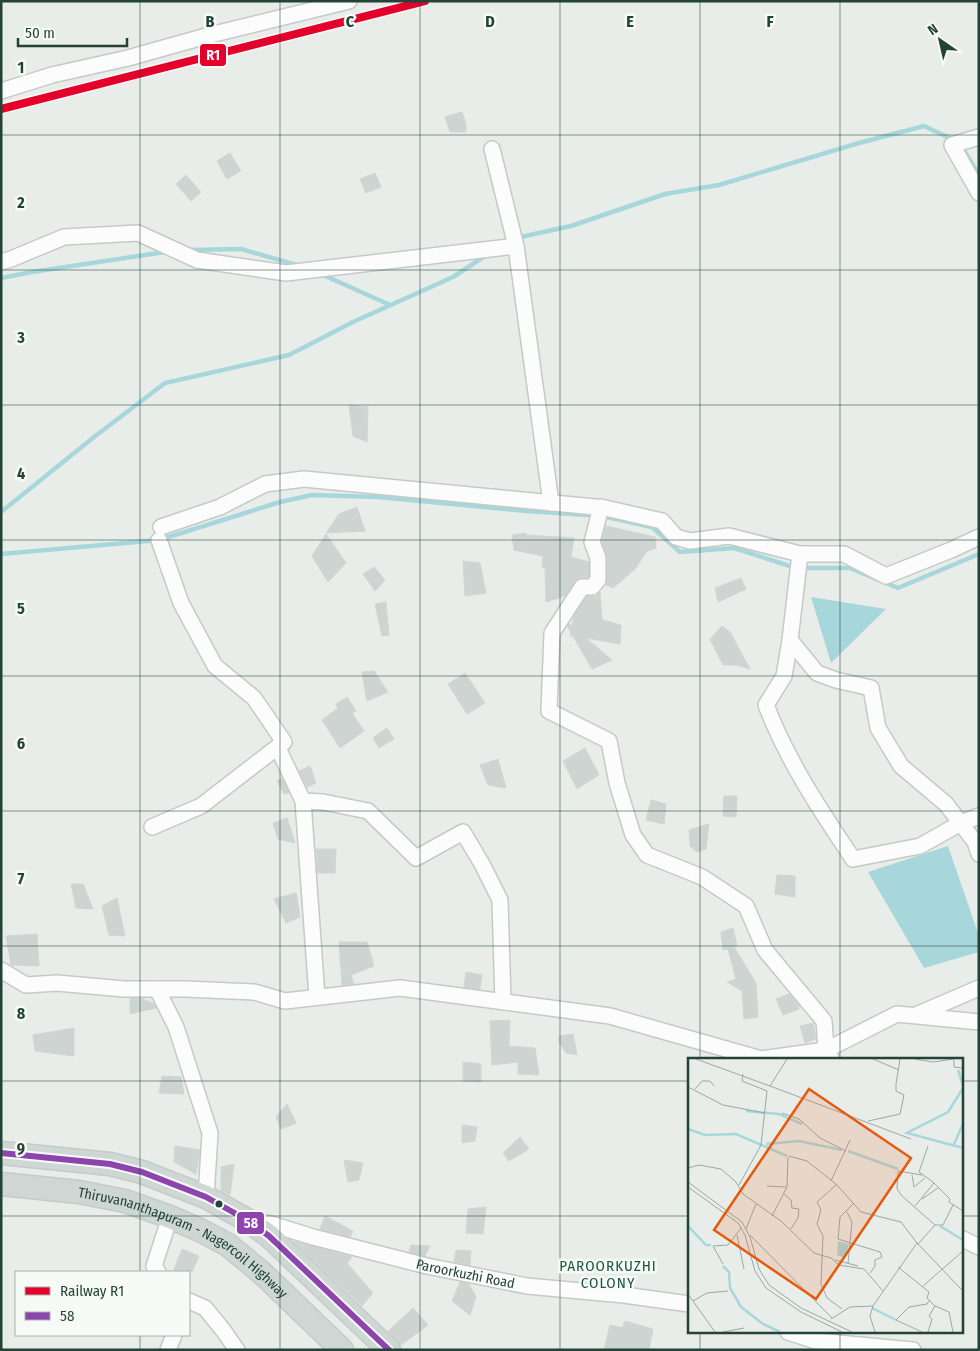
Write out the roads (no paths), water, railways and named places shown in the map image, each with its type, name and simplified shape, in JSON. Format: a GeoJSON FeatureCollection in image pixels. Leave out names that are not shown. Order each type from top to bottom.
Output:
{"type":"FeatureCollection","features":[{"type":"Feature","properties":{"kind":"main road"},"geometry":{"type":"LineString","coordinates":[[1,1153],[110,1164],[142,1172],[206,1197],[247,1220],[269,1236],[389,1350]]}},
{"type":"Feature","properties":{"kind":"main road","name":"Thiruvananthapuram - Nagercoil Highway"},"geometry":{"type":"LineString","coordinates":[[1,1184],[80,1192],[125,1201],[202,1231],[228,1245],[262,1273],[342,1350]]}},
{"type":"Feature","properties":{"kind":"street"},"geometry":{"type":"LineString","coordinates":[[1,91],[210,35],[349,1]]}},
{"type":"Feature","properties":{"kind":"street"},"geometry":{"type":"LineString","coordinates":[[965,140],[979,193]]}},
{"type":"Feature","properties":{"kind":"street"},"geometry":{"type":"LineString","coordinates":[[492,149],[516,246],[551,503]]}},
{"type":"Feature","properties":{"kind":"street"},"geometry":{"type":"LineString","coordinates":[[1,262],[11,260],[64,237],[138,233],[197,260],[286,273],[516,246]]}},
{"type":"Feature","properties":{"kind":"street"},"geometry":{"type":"LineString","coordinates":[[152,827],[201,806],[284,742],[254,698],[215,666],[180,603],[160,533],[220,507],[265,484],[304,479],[601,507],[662,521],[676,537],[690,541],[729,536],[800,554],[844,554],[886,576],[979,537]]}},
{"type":"Feature","properties":{"kind":"street"},"geometry":{"type":"LineString","coordinates":[[601,507],[592,542],[598,558],[598,580],[592,588],[582,587],[552,633],[550,711],[609,741],[617,783],[633,835],[647,855],[702,876],[746,906],[765,950],[824,1021],[829,1055]]}},
{"type":"Feature","properties":{"kind":"street"},"geometry":{"type":"LineString","coordinates":[[800,554],[784,676],[766,705],[778,737],[822,814],[852,858],[920,846],[961,823],[979,816]]}},
{"type":"Feature","properties":{"kind":"street"},"geometry":{"type":"LineString","coordinates":[[790,640],[817,673],[836,680],[871,688],[878,728],[901,766],[946,804],[975,842],[979,854]]}},
{"type":"Feature","properties":{"kind":"street"},"geometry":{"type":"LineString","coordinates":[[278,748],[303,801],[317,997]]}},
{"type":"Feature","properties":{"kind":"street"},"geometry":{"type":"LineString","coordinates":[[303,801],[323,802],[368,811],[416,858],[462,832],[482,864],[500,900],[503,1002]]}},
{"type":"Feature","properties":{"kind":"street"},"geometry":{"type":"LineString","coordinates":[[1,970],[26,985],[57,983],[124,989],[254,992],[284,1001],[400,988],[610,1016],[754,1058]]}},
{"type":"Feature","properties":{"kind":"street"},"geometry":{"type":"LineString","coordinates":[[915,1016],[979,988]]}},
{"type":"Feature","properties":{"kind":"street"},"geometry":{"type":"LineString","coordinates":[[157,989],[176,1027],[210,1134],[206,1197]]}},
{"type":"Feature","properties":{"kind":"street"},"geometry":{"type":"LineString","coordinates":[[788,1058],[829,1055],[897,1014],[979,1022]]}},
{"type":"Feature","properties":{"kind":"street"},"geometry":{"type":"LineString","coordinates":[[157,1270],[170,1217]]}},
{"type":"Feature","properties":{"kind":"street","name":"Paroorkuzhi Road"},"geometry":{"type":"LineString","coordinates":[[247,1220],[271,1224],[313,1237],[427,1266],[527,1286],[624,1295],[688,1304]]}},
{"type":"Feature","properties":{"kind":"street"},"geometry":{"type":"LineString","coordinates":[[962,1238],[979,1247]]}},
{"type":"Feature","properties":{"kind":"street"},"geometry":{"type":"LineString","coordinates":[[190,1301],[205,1308],[224,1330],[237,1350]]}},
{"type":"Feature","properties":{"kind":"street"},"geometry":{"type":"LineString","coordinates":[[794,1334],[816,1341],[913,1350]]}},
{"type":"Feature","properties":{"kind":"street"},"geometry":{"type":"LineString","coordinates":[[168,1350],[174,1336]]}},
{"type":"Feature","properties":{"kind":"water"},"geometry":{"type":"Polygon","coordinates":[[[811,597],[886,609],[831,663],[811,597]]]}},
{"type":"Feature","properties":{"kind":"water"},"geometry":{"type":"Polygon","coordinates":[[[948,846],[979,936],[979,952],[924,968],[868,872],[948,846]]]}},
{"type":"Feature","properties":{"kind":"waterway"},"geometry":{"type":"LineString","coordinates":[[516,238],[571,226],[665,194],[719,185],[859,143],[924,126],[954,140]]}},
{"type":"Feature","properties":{"kind":"waterway"},"geometry":{"type":"LineString","coordinates":[[960,144],[979,175]]}},
{"type":"Feature","properties":{"kind":"waterway"},"geometry":{"type":"LineString","coordinates":[[188,250],[241,249],[300,266]]}},
{"type":"Feature","properties":{"kind":"waterway"},"geometry":{"type":"LineString","coordinates":[[1,278],[165,252]]}},
{"type":"Feature","properties":{"kind":"waterway"},"geometry":{"type":"LineString","coordinates":[[1,512],[165,383],[289,355],[353,322],[453,277],[488,254]]}},
{"type":"Feature","properties":{"kind":"waterway"},"geometry":{"type":"LineString","coordinates":[[321,274],[390,305]]}},
{"type":"Feature","properties":{"kind":"waterway"},"geometry":{"type":"LineString","coordinates":[[1,554],[159,540],[280,502],[312,495],[378,497],[602,516],[652,527],[680,552],[734,548],[796,568],[850,568],[898,588],[979,554]]}},
{"type":"Feature","properties":{"kind":"rail line","name":"R1"},"geometry":{"type":"LineString","coordinates":[[1,109],[425,1]]}},
{"type":"Feature","properties":{"kind":"district","name":"PAROORKUZHI COLONY"},"geometry":{"type":"Point","coordinates":[608,1274]}}]}
